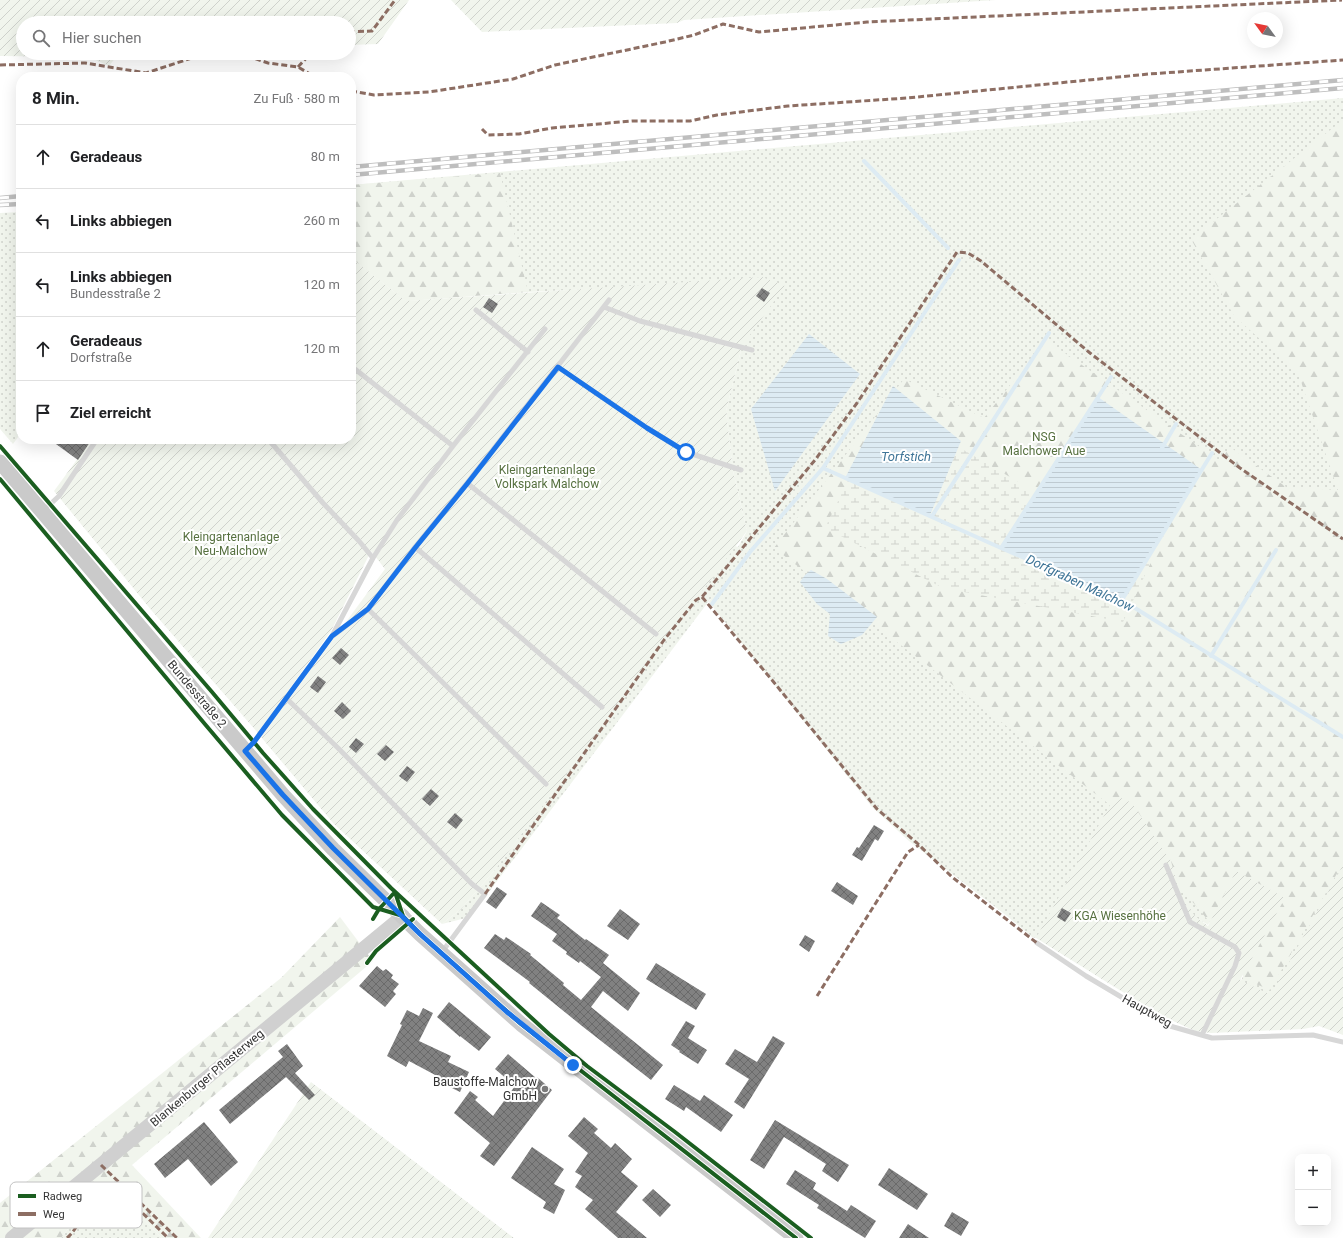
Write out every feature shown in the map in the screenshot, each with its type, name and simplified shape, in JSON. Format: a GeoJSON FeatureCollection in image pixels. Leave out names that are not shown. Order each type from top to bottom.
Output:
{"type":"FeatureCollection","features":[{"type":"Feature","properties":{"kind":"main road","name":"Bundesstraße 2"},"geometry":{"type":"LineString","coordinates":[[0,462],[245,751],[283,795],[333,848],[441,952],[521,1024],[796,1238]]}},
{"type":"Feature","properties":{"kind":"main road","name":"Blankenburger Pflasterweg"},"geometry":{"type":"LineString","coordinates":[[80,1182],[403,916]]}},
{"type":"Feature","properties":{"kind":"main road","name":"Blankenburger Pflasterweg"},"geometry":{"type":"LineString","coordinates":[[12,1238],[24,1228]]}},
{"type":"Feature","properties":{"kind":"lane"},"geometry":{"type":"LineString","coordinates":[[332,636],[368,609],[609,300]]}},
{"type":"Feature","properties":{"kind":"lane"},"geometry":{"type":"LineString","coordinates":[[604,307],[640,321],[752,350]]}},
{"type":"Feature","properties":{"kind":"lane"},"geometry":{"type":"LineString","coordinates":[[476,310],[528,352]]}},
{"type":"Feature","properties":{"kind":"lane"},"geometry":{"type":"LineString","coordinates":[[245,751],[254,742],[332,636],[373,558],[397,520],[545,329]]}},
{"type":"Feature","properties":{"kind":"lane"},"geometry":{"type":"LineString","coordinates":[[558,367],[647,428],[686,452],[741,470]]}},
{"type":"Feature","properties":{"kind":"lane"},"geometry":{"type":"LineString","coordinates":[[356,370],[453,446]]}},
{"type":"Feature","properties":{"kind":"lane"},"geometry":{"type":"LineString","coordinates":[[42,512],[59,496],[94,444]]}},
{"type":"Feature","properties":{"kind":"lane"},"geometry":{"type":"LineString","coordinates":[[272,444],[373,558]]}},
{"type":"Feature","properties":{"kind":"lane"},"geometry":{"type":"LineString","coordinates":[[467,484],[656,634]]}},
{"type":"Feature","properties":{"kind":"lane"},"geometry":{"type":"LineString","coordinates":[[415,548],[602,707]]}},
{"type":"Feature","properties":{"kind":"lane"},"geometry":{"type":"LineString","coordinates":[[368,609],[546,784]]}},
{"type":"Feature","properties":{"kind":"lane"},"geometry":{"type":"LineString","coordinates":[[286,698],[338,748],[472,884],[485,894],[441,952]]}},
{"type":"Feature","properties":{"kind":"lane"},"geometry":{"type":"LineString","coordinates":[[1166,865],[1190,922],[1235,947],[1239,953],[1236,966],[1202,1035]]}},
{"type":"Feature","properties":{"kind":"lane","name":"Hauptweg"},"geometry":{"type":"LineString","coordinates":[[1037,943],[1086,976],[1170,1026],[1212,1038],[1313,1035],[1343,1042]]}},
{"type":"Feature","properties":{"kind":"green space"},"geometry":{"type":"Polygon","coordinates":[[[0,0],[409,0],[378,44],[356,45],[356,16],[16,16],[16,56],[0,56],[0,0]]]}},
{"type":"Feature","properties":{"kind":"green space"},"geometry":{"type":"Polygon","coordinates":[[[451,0],[996,0],[684,20],[677,23],[482,32],[451,0]]]}},
{"type":"Feature","properties":{"kind":"green space"},"geometry":{"type":"Polygon","coordinates":[[[96,60],[114,60],[109,66],[96,60]]]}},
{"type":"Feature","properties":{"kind":"green space","name":"NSG Malchower Aue"},"geometry":{"type":"Polygon","coordinates":[[[1343,98],[1343,867],[1271,996],[1240,982],[1287,898],[1236,870],[1208,925],[1194,916],[1036,938],[1032,937],[909,841],[872,807],[709,602],[712,597],[470,917],[442,924],[461,909],[494,871],[735,546],[738,547],[747,531],[733,471],[726,411],[742,346],[635,287],[528,292],[406,301],[356,262],[356,185],[1343,98]]]}},
{"type":"Feature","properties":{"kind":"green space"},"geometry":{"type":"Polygon","coordinates":[[[1343,120],[1343,863],[1270,990],[1244,979],[1236,953],[1110,805],[774,548],[904,379],[984,418],[1046,340],[1220,461],[1230,447],[1286,487],[1338,490],[1298,373],[1234,316],[1191,239],[1343,120]]]}},
{"type":"Feature","properties":{"kind":"green space"},"geometry":{"type":"Polygon","coordinates":[[[500,173],[528,292],[406,301],[356,262],[356,185],[500,173]]]}},
{"type":"Feature","properties":{"kind":"green space"},"geometry":{"type":"Polygon","coordinates":[[[16,212],[16,440],[13,444],[0,429],[0,213],[16,212]]]}},
{"type":"Feature","properties":{"kind":"green space","name":"Kleingartenanlage Volkspark Malchow"},"geometry":{"type":"Polygon","coordinates":[[[356,262],[406,301],[762,277],[785,286],[742,346],[726,411],[733,471],[747,531],[494,871],[461,909],[442,924],[334,824],[261,737],[385,569],[371,551],[331,631],[258,733],[152,611],[54,491],[88,444],[356,444],[356,262]]]}},
{"type":"Feature","properties":{"kind":"green space"},"geometry":{"type":"Polygon","coordinates":[[[885,404],[1152,560],[1123,622],[943,588],[825,528],[885,404]]]}},
{"type":"Feature","properties":{"kind":"green space","name":"KGA Wiesenhöhe"},"geometry":{"type":"Polygon","coordinates":[[[1121,798],[1132,803],[1171,861],[1179,891],[1185,903],[1195,916],[1208,926],[1236,871],[1285,898],[1240,980],[1271,995],[1343,865],[1343,1035],[1319,1026],[1303,1029],[1211,1033],[1195,1031],[1158,1014],[1036,938],[1110,805],[1121,798]]]}},
{"type":"Feature","properties":{"kind":"green space"},"geometry":{"type":"Polygon","coordinates":[[[340,917],[373,961],[132,1165],[201,1238],[162,1238],[142,1217],[142,1182],[26,1182],[281,978],[340,917]]]}},
{"type":"Feature","properties":{"kind":"green space"},"geometry":{"type":"Polygon","coordinates":[[[311,1082],[514,1238],[208,1238],[311,1082]]]}},
{"type":"Feature","properties":{"kind":"green space"},"geometry":{"type":"Polygon","coordinates":[[[10,1195],[10,1228],[69,1228],[61,1238],[0,1238],[0,1203],[10,1195]]]}},
{"type":"Feature","properties":{"kind":"green space"},"geometry":{"type":"Polygon","coordinates":[[[142,1217],[162,1238],[61,1238],[69,1228],[142,1228],[142,1217]]]}},
{"type":"Feature","properties":{"kind":"water"},"geometry":{"type":"Polygon","coordinates":[[[809,334],[860,374],[775,491],[751,409],[809,334]]]}},
{"type":"Feature","properties":{"kind":"water","name":"Torfstich"},"geometry":{"type":"Polygon","coordinates":[[[893,386],[961,441],[930,515],[845,478],[893,386]]]}},
{"type":"Feature","properties":{"kind":"water"},"geometry":{"type":"Polygon","coordinates":[[[1098,397],[1202,470],[1122,600],[1001,548],[1098,397]]]}},
{"type":"Feature","properties":{"kind":"water"},"geometry":{"type":"Polygon","coordinates":[[[811,570],[827,579],[877,617],[862,635],[841,644],[828,636],[830,614],[817,604],[800,582],[811,570]]]}},
{"type":"Feature","properties":{"kind":"building"},"geometry":{"type":"Polygon","coordinates":[[[762,288],[770,293],[764,302],[756,296],[762,288]]]}},
{"type":"Feature","properties":{"kind":"building"},"geometry":{"type":"Polygon","coordinates":[[[489,298],[498,304],[492,313],[483,307],[489,298]]]}},
{"type":"Feature","properties":{"kind":"building"},"geometry":{"type":"Polygon","coordinates":[[[56,444],[89,444],[78,460],[56,444]]]}},
{"type":"Feature","properties":{"kind":"building"},"geometry":{"type":"Polygon","coordinates":[[[341,648],[349,655],[340,665],[332,658],[341,648]]]}},
{"type":"Feature","properties":{"kind":"building"},"geometry":{"type":"Polygon","coordinates":[[[318,676],[326,682],[318,693],[310,687],[318,676]]]}},
{"type":"Feature","properties":{"kind":"building"},"geometry":{"type":"Polygon","coordinates":[[[342,702],[351,711],[343,719],[334,711],[342,702]]]}},
{"type":"Feature","properties":{"kind":"building"},"geometry":{"type":"Polygon","coordinates":[[[356,738],[364,744],[356,753],[349,747],[356,738]]]}},
{"type":"Feature","properties":{"kind":"building"},"geometry":{"type":"Polygon","coordinates":[[[386,745],[394,752],[385,761],[377,754],[386,745]]]}},
{"type":"Feature","properties":{"kind":"building"},"geometry":{"type":"Polygon","coordinates":[[[407,766],[415,772],[407,782],[399,776],[407,766]]]}},
{"type":"Feature","properties":{"kind":"building"},"geometry":{"type":"Polygon","coordinates":[[[431,789],[439,796],[430,806],[422,799],[431,789]]]}},
{"type":"Feature","properties":{"kind":"building"},"geometry":{"type":"Polygon","coordinates":[[[455,813],[463,820],[456,829],[447,822],[455,813]]]}},
{"type":"Feature","properties":{"kind":"building"},"geometry":{"type":"Polygon","coordinates":[[[874,825],[884,831],[878,841],[875,839],[862,861],[852,855],[857,847],[859,848],[874,825]]]}},
{"type":"Feature","properties":{"kind":"building"},"geometry":{"type":"Polygon","coordinates":[[[837,882],[858,896],[853,905],[831,891],[837,882]]]}},
{"type":"Feature","properties":{"kind":"building"},"geometry":{"type":"Polygon","coordinates":[[[497,887],[507,894],[496,909],[486,902],[497,887]]]}},
{"type":"Feature","properties":{"kind":"building"},"geometry":{"type":"Polygon","coordinates":[[[541,902],[560,915],[557,918],[585,940],[586,939],[609,955],[603,963],[640,993],[628,1011],[603,991],[591,1007],[663,1065],[651,1080],[582,1026],[529,983],[530,982],[484,948],[495,934],[504,940],[506,937],[531,954],[530,955],[564,983],[563,985],[581,1000],[601,977],[580,961],[579,963],[566,954],[567,952],[552,941],[557,934],[531,916],[541,902]]]}},
{"type":"Feature","properties":{"kind":"building"},"geometry":{"type":"Polygon","coordinates":[[[1062,908],[1071,913],[1065,922],[1057,917],[1062,908]]]}},
{"type":"Feature","properties":{"kind":"building"},"geometry":{"type":"Polygon","coordinates":[[[620,909],[640,924],[628,940],[607,926],[620,909]]]}},
{"type":"Feature","properties":{"kind":"building"},"geometry":{"type":"Polygon","coordinates":[[[805,935],[815,941],[809,952],[799,945],[805,935]]]}},
{"type":"Feature","properties":{"kind":"building"},"geometry":{"type":"Polygon","coordinates":[[[656,963],[706,994],[696,1010],[646,979],[656,963]]]}},
{"type":"Feature","properties":{"kind":"building"},"geometry":{"type":"Polygon","coordinates":[[[377,966],[383,971],[386,969],[393,975],[391,978],[399,984],[393,991],[396,994],[385,1007],[359,986],[377,966]]]}},
{"type":"Feature","properties":{"kind":"building"},"geometry":{"type":"Polygon","coordinates":[[[449,1002],[491,1037],[479,1051],[437,1017],[449,1002]]]}},
{"type":"Feature","properties":{"kind":"building"},"geometry":{"type":"Polygon","coordinates":[[[423,1008],[433,1013],[419,1041],[451,1056],[448,1062],[469,1072],[460,1092],[450,1087],[452,1084],[409,1061],[406,1067],[387,1056],[402,1025],[400,1024],[407,1010],[419,1016],[423,1008]]]}},
{"type":"Feature","properties":{"kind":"building"},"geometry":{"type":"Polygon","coordinates":[[[686,1021],[695,1026],[688,1038],[707,1050],[698,1064],[671,1045],[686,1021]]]}},
{"type":"Feature","properties":{"kind":"building"},"geometry":{"type":"Polygon","coordinates":[[[773,1036],[785,1043],[744,1109],[734,1102],[749,1079],[725,1064],[735,1049],[757,1062],[773,1036]]]}},
{"type":"Feature","properties":{"kind":"building"},"geometry":{"type":"Polygon","coordinates":[[[287,1044],[303,1066],[295,1073],[315,1095],[309,1100],[286,1077],[230,1124],[219,1110],[283,1057],[278,1051],[287,1044]]]}},
{"type":"Feature","properties":{"kind":"building"},"geometry":{"type":"Polygon","coordinates":[[[508,1054],[552,1090],[494,1166],[480,1156],[490,1143],[454,1113],[470,1091],[478,1097],[475,1100],[493,1116],[515,1086],[495,1069],[508,1054]]]}},
{"type":"Feature","properties":{"kind":"building"},"geometry":{"type":"Polygon","coordinates":[[[674,1085],[700,1101],[704,1095],[733,1115],[721,1132],[686,1107],[684,1111],[665,1099],[674,1085]]]}},
{"type":"Feature","properties":{"kind":"building"},"geometry":{"type":"Polygon","coordinates":[[[584,1117],[598,1129],[594,1133],[611,1148],[615,1143],[632,1159],[621,1172],[638,1186],[616,1212],[647,1238],[618,1238],[585,1209],[593,1200],[575,1187],[582,1176],[575,1172],[588,1153],[568,1136],[584,1117]]]}},
{"type":"Feature","properties":{"kind":"building"},"geometry":{"type":"Polygon","coordinates":[[[775,1120],[849,1165],[838,1182],[822,1171],[826,1164],[784,1137],[764,1169],[750,1160],[775,1120]]]}},
{"type":"Feature","properties":{"kind":"building"},"geometry":{"type":"Polygon","coordinates":[[[204,1122],[238,1162],[211,1186],[188,1159],[165,1178],[154,1164],[204,1122]]]}},
{"type":"Feature","properties":{"kind":"building"},"geometry":{"type":"Polygon","coordinates":[[[532,1147],[564,1169],[554,1184],[565,1190],[554,1214],[543,1208],[546,1202],[511,1178],[532,1147]]]}},
{"type":"Feature","properties":{"kind":"building"},"geometry":{"type":"Polygon","coordinates":[[[889,1168],[928,1194],[917,1210],[878,1185],[889,1168]]]}},
{"type":"Feature","properties":{"kind":"building"},"geometry":{"type":"Polygon","coordinates":[[[795,1170],[816,1183],[813,1189],[847,1211],[851,1205],[876,1221],[865,1238],[817,1208],[819,1205],[786,1184],[795,1170]]]}},
{"type":"Feature","properties":{"kind":"building"},"geometry":{"type":"Polygon","coordinates":[[[653,1189],[671,1205],[660,1217],[642,1200],[653,1189]]]}},
{"type":"Feature","properties":{"kind":"building"},"geometry":{"type":"Polygon","coordinates":[[[952,1212],[969,1222],[961,1236],[944,1226],[952,1212]]]}},
{"type":"Feature","properties":{"kind":"building"},"geometry":{"type":"Polygon","coordinates":[[[908,1224],[929,1238],[899,1238],[908,1224]]]}},
{"type":"Feature","properties":{"kind":"waterway","name":"Dorfgraben Malchow"},"geometry":{"type":"LineString","coordinates":[[864,161],[948,248]]}},
{"type":"Feature","properties":{"kind":"waterway"},"geometry":{"type":"LineString","coordinates":[[712,604],[750,552],[823,468],[959,260]]}},
{"type":"Feature","properties":{"kind":"waterway"},"geometry":{"type":"LineString","coordinates":[[932,516],[1049,333]]}},
{"type":"Feature","properties":{"kind":"waterway"},"geometry":{"type":"LineString","coordinates":[[1001,548],[1111,377]]}},
{"type":"Feature","properties":{"kind":"waterway"},"geometry":{"type":"LineString","coordinates":[[1162,448],[1176,424]]}},
{"type":"Feature","properties":{"kind":"waterway"},"geometry":{"type":"LineString","coordinates":[[1122,600],[1212,453]]}},
{"type":"Feature","properties":{"kind":"waterway","name":"Dorfgraben Malchow"},"geometry":{"type":"LineString","coordinates":[[823,468],[1001,548],[1122,600],[1343,737]]}},
{"type":"Feature","properties":{"kind":"waterway"},"geometry":{"type":"LineString","coordinates":[[1211,656],[1276,550]]}},
{"type":"Feature","properties":{"kind":"railway"},"geometry":{"type":"LineString","coordinates":[[356,167],[1343,80]]}},
{"type":"Feature","properties":{"kind":"railway"},"geometry":{"type":"LineString","coordinates":[[356,175],[1343,88]]}},
{"type":"Feature","properties":{"kind":"railway"},"geometry":{"type":"LineString","coordinates":[[0,198],[16,196]]}},
{"type":"Feature","properties":{"kind":"railway"},"geometry":{"type":"LineString","coordinates":[[0,205],[16,204]]}},
{"type":"Feature","properties":{"kind":"marked path"},"geometry":{"type":"LineString","coordinates":[[356,32],[372,31],[395,0]]}},
{"type":"Feature","properties":{"kind":"marked path"},"geometry":{"type":"LineString","coordinates":[[356,92],[374,95],[429,92],[513,79],[555,65],[694,35],[723,24],[759,32],[867,22],[1342,0]]}},
{"type":"Feature","properties":{"kind":"marked path"},"geometry":{"type":"LineString","coordinates":[[149,72],[186,60]]}},
{"type":"Feature","properties":{"kind":"marked path"},"geometry":{"type":"LineString","coordinates":[[259,60],[268,63],[298,67],[306,72]]}},
{"type":"Feature","properties":{"kind":"marked path"},"geometry":{"type":"LineString","coordinates":[[298,67],[304,60]]}},
{"type":"Feature","properties":{"kind":"marked path"},"geometry":{"type":"LineString","coordinates":[[482,129],[488,135],[519,134],[552,128],[632,121],[690,121],[717,115],[788,106],[907,98],[1149,74],[1343,60]]}},
{"type":"Feature","properties":{"kind":"marked path"},"geometry":{"type":"LineString","coordinates":[[0,65],[85,63],[140,72]]}},
{"type":"Feature","properties":{"kind":"marked path"},"geometry":{"type":"LineString","coordinates":[[485,894],[664,640],[696,600],[702,597],[815,460],[857,403],[957,252],[968,253],[981,261],[1090,353],[1240,468],[1343,539]]}},
{"type":"Feature","properties":{"kind":"marked path"},"geometry":{"type":"LineString","coordinates":[[702,597],[877,809],[917,843],[952,877],[1037,943]]}},
{"type":"Feature","properties":{"kind":"marked path"},"geometry":{"type":"LineString","coordinates":[[817,996],[908,852],[919,845]]}},
{"type":"Feature","properties":{"kind":"marked path"},"geometry":{"type":"LineString","coordinates":[[101,1165],[119,1182]]}},
{"type":"Feature","properties":{"kind":"marked path"},"geometry":{"type":"LineString","coordinates":[[142,1204],[177,1238]]}},
{"type":"Feature","properties":{"kind":"marked path"},"geometry":{"type":"LineString","coordinates":[[142,1213],[168,1238]]}},
{"type":"Feature","properties":{"kind":"marked path"},"geometry":{"type":"LineString","coordinates":[[67,1238],[75,1228]]}},
{"type":"Feature","properties":{"kind":"cycle path"},"geometry":{"type":"LineString","coordinates":[[0,446],[263,753],[313,809],[391,888],[549,1034],[587,1066],[675,1132],[811,1238]]}},
{"type":"Feature","properties":{"kind":"cycle path"},"geometry":{"type":"LineString","coordinates":[[0,479],[282,815],[373,907],[403,916],[420,934],[521,1024],[796,1238]]}},
{"type":"Feature","properties":{"kind":"cycle path"},"geometry":{"type":"LineString","coordinates":[[373,919],[379,909],[395,892],[403,916]]}},
{"type":"Feature","properties":{"kind":"cycle path"},"geometry":{"type":"LineString","coordinates":[[367,963],[376,951],[413,919]]}},
{"type":"Feature","properties":{"kind":"place","name":"Baustoffe-Malchow GmbH"},"geometry":{"type":"Point","coordinates":[545,1089]}},
{"type":"Feature","properties":{"kind":"route"},"geometry":{"type":"LineString","coordinates":[[573,1065],[521,1024],[420,934],[333,848],[283,795],[245,751],[254,742],[332,636],[368,609],[558,367],[647,428],[686,452]]}},
{"type":"Feature","properties":{"kind":"park label","name":"Kleingartenanlage Neu-Malchow"},"geometry":{"type":"Point","coordinates":[231,544]}}]}
